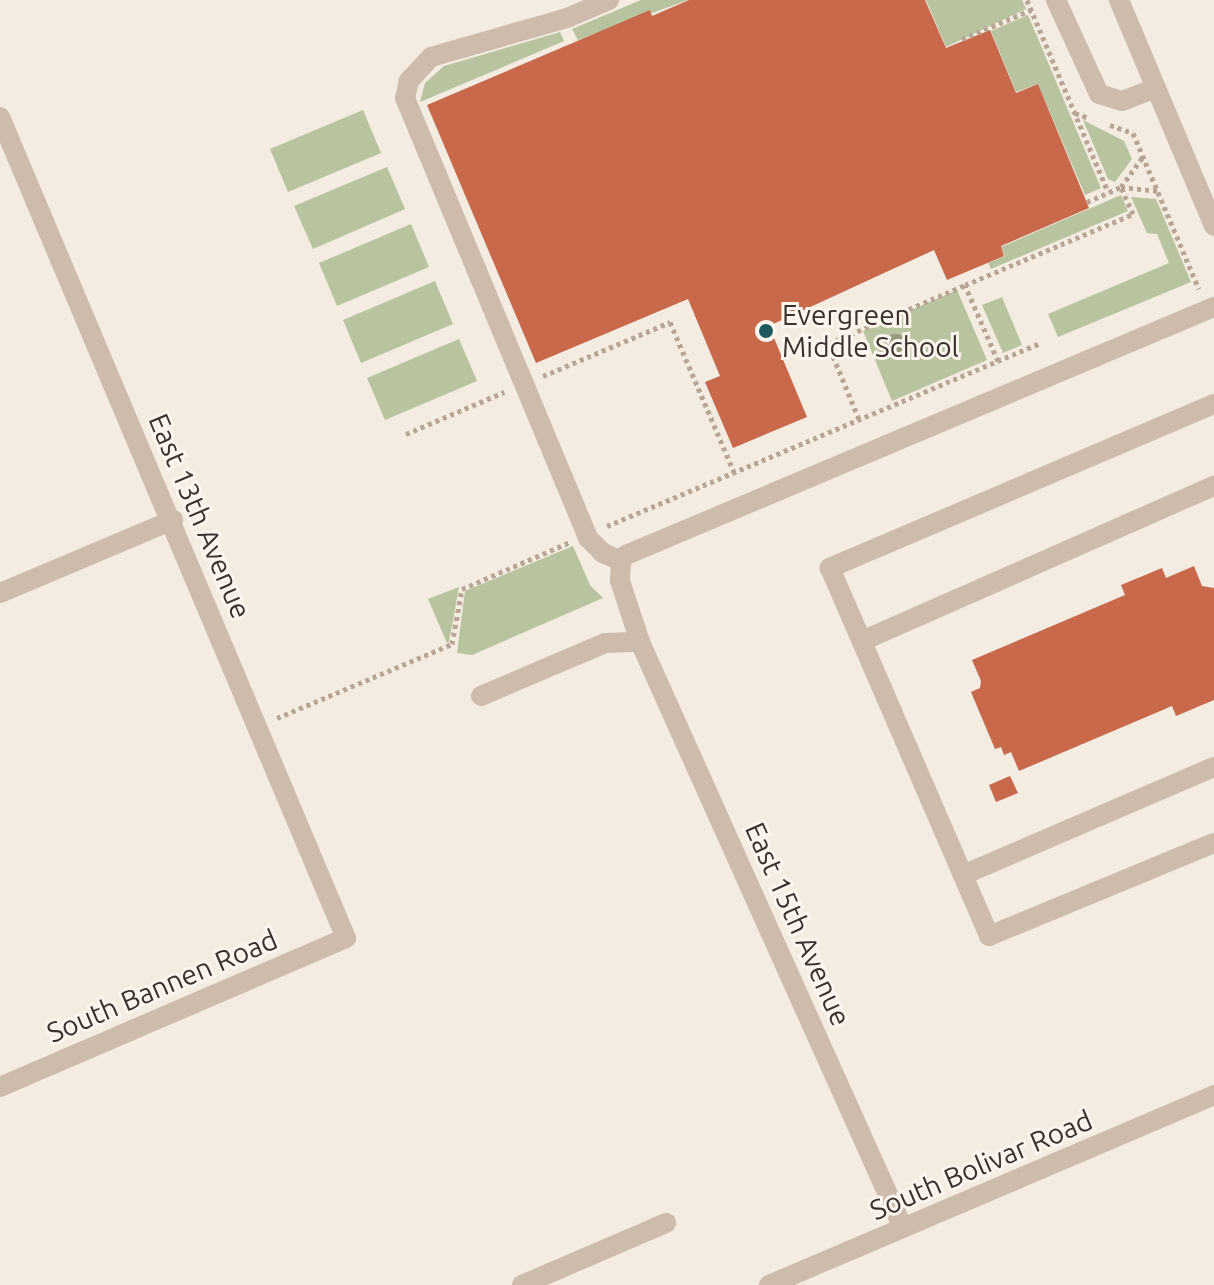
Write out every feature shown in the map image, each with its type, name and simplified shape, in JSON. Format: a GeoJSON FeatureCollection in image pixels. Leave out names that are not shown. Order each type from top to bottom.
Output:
{"type":"FeatureCollection","features":[{"type":"Feature","properties":{"kind":"street"},"geometry":{"type":"LineString","coordinates":[[609,0],[567,18],[431,57],[409,81],[409,116],[588,538],[621,561],[626,555],[1211,308]]}},
{"type":"Feature","properties":{"kind":"street"},"geometry":{"type":"LineString","coordinates":[[1056,0],[1099,94],[1122,101],[1156,88]]}},
{"type":"Feature","properties":{"kind":"street"},"geometry":{"type":"LineString","coordinates":[[1119,0],[1214,226]]}},
{"type":"Feature","properties":{"kind":"street","name":"East 13th Avenue"},"geometry":{"type":"LineString","coordinates":[[0,117],[173,520],[346,938]]}},
{"type":"Feature","properties":{"kind":"street"},"geometry":{"type":"LineString","coordinates":[[1214,404],[830,568],[989,936],[1214,843]]}},
{"type":"Feature","properties":{"kind":"street"},"geometry":{"type":"LineString","coordinates":[[862,641],[1214,486]]}},
{"type":"Feature","properties":{"kind":"street"},"geometry":{"type":"LineString","coordinates":[[0,593],[173,520]]}},
{"type":"Feature","properties":{"kind":"street","name":"East 15th Avenue"},"geometry":{"type":"LineString","coordinates":[[621,561],[620,581],[640,642],[903,1228]]}},
{"type":"Feature","properties":{"kind":"street"},"geometry":{"type":"LineString","coordinates":[[481,696],[605,643],[640,642]]}},
{"type":"Feature","properties":{"kind":"street"},"geometry":{"type":"LineString","coordinates":[[963,875],[1214,767]]}},
{"type":"Feature","properties":{"kind":"street","name":"South Bannen Road"},"geometry":{"type":"LineString","coordinates":[[0,1087],[346,938]]}},
{"type":"Feature","properties":{"kind":"street","name":"South Bolivar Road"},"geometry":{"type":"LineString","coordinates":[[769,1285],[1214,1095]]}},
{"type":"Feature","properties":{"kind":"street"},"geometry":{"type":"LineString","coordinates":[[522,1285],[666,1223]]}},
{"type":"Feature","properties":{"kind":"path"},"geometry":{"type":"LineString","coordinates":[[1027,0],[1108,192]]}},
{"type":"Feature","properties":{"kind":"path"},"geometry":{"type":"LineString","coordinates":[[962,39],[1031,10]]}},
{"type":"Feature","properties":{"kind":"path"},"geometry":{"type":"LineString","coordinates":[[1075,113],[1133,133],[1211,308]]}},
{"type":"Feature","properties":{"kind":"path"},"geometry":{"type":"LineString","coordinates":[[1121,187],[1143,157]]}},
{"type":"Feature","properties":{"kind":"path"},"geometry":{"type":"LineString","coordinates":[[859,419],[828,344],[1133,214],[1121,187]]}},
{"type":"Feature","properties":{"kind":"path"},"geometry":{"type":"LineString","coordinates":[[1087,202],[1121,187],[1158,191]]}},
{"type":"Feature","properties":{"kind":"path"},"geometry":{"type":"LineString","coordinates":[[965,285],[998,361]]}},
{"type":"Feature","properties":{"kind":"path"},"geometry":{"type":"LineString","coordinates":[[406,434],[670,322],[734,472]]}},
{"type":"Feature","properties":{"kind":"green space"},"geometry":{"type":"Polygon","coordinates":[[[641,0],[688,0],[578,40],[572,29],[641,0]]]}},
{"type":"Feature","properties":{"kind":"green space"},"geometry":{"type":"Polygon","coordinates":[[[926,0],[1022,0],[1026,9],[946,47],[926,0]]]}},
{"type":"Feature","properties":{"kind":"green space"},"geometry":{"type":"Polygon","coordinates":[[[1028,15],[1101,188],[1085,195],[1038,84],[1016,92],[991,31],[1028,15]]]}},
{"type":"Feature","properties":{"kind":"green space"},"geometry":{"type":"Polygon","coordinates":[[[560,32],[564,41],[420,102],[425,83],[444,66],[560,32]]]}},
{"type":"Feature","properties":{"kind":"green space"},"geometry":{"type":"Polygon","coordinates":[[[363,110],[381,153],[288,192],[270,149],[363,110]]]}},
{"type":"Feature","properties":{"kind":"green space"},"geometry":{"type":"Polygon","coordinates":[[[1083,120],[1124,141],[1132,159],[1115,182],[1108,179],[1083,120]]]}},
{"type":"Feature","properties":{"kind":"green space"},"geometry":{"type":"Polygon","coordinates":[[[387,167],[405,209],[313,249],[294,206],[387,167]]]}},
{"type":"Feature","properties":{"kind":"green space"},"geometry":{"type":"Polygon","coordinates":[[[1121,195],[1128,211],[991,269],[988,263],[1005,256],[1001,247],[1121,195]]]}},
{"type":"Feature","properties":{"kind":"green space"},"geometry":{"type":"Polygon","coordinates":[[[1131,197],[1156,199],[1191,282],[1058,337],[1048,314],[1169,263],[1157,234],[1147,233],[1131,197]]]}},
{"type":"Feature","properties":{"kind":"green space"},"geometry":{"type":"Polygon","coordinates":[[[411,224],[429,267],[337,306],[319,263],[411,224]]]}},
{"type":"Feature","properties":{"kind":"green space"},"geometry":{"type":"Polygon","coordinates":[[[435,281],[453,324],[361,363],[343,320],[435,281]]]}},
{"type":"Feature","properties":{"kind":"green space"},"geometry":{"type":"Polygon","coordinates":[[[957,290],[987,360],[892,401],[863,331],[957,290]]]}},
{"type":"Feature","properties":{"kind":"green space"},"geometry":{"type":"Polygon","coordinates":[[[1002,297],[1022,345],[1003,353],[982,305],[1002,297]]]}},
{"type":"Feature","properties":{"kind":"green space"},"geometry":{"type":"Polygon","coordinates":[[[459,339],[477,381],[385,420],[367,378],[459,339]]]}},
{"type":"Feature","properties":{"kind":"green space"},"geometry":{"type":"Polygon","coordinates":[[[573,546],[590,585],[603,598],[472,655],[457,653],[465,591],[573,546]]]}},
{"type":"Feature","properties":{"kind":"green space"},"geometry":{"type":"Polygon","coordinates":[[[459,587],[449,642],[447,643],[428,599],[459,587]]]}},
{"type":"Feature","properties":{"kind":"building"},"geometry":{"type":"Polygon","coordinates":[[[689,0],[925,0],[946,48],[990,30],[1016,93],[1038,84],[1089,208],[1001,246],[1004,256],[947,280],[934,250],[769,326],[807,417],[733,448],[705,382],[720,376],[688,299],[536,363],[427,105],[650,10],[652,16],[689,0]]]}},
{"type":"Feature","properties":{"kind":"building"},"geometry":{"type":"Polygon","coordinates":[[[1194,566],[1202,586],[1214,588],[1214,700],[1176,716],[1172,706],[1019,771],[1011,752],[1004,755],[1001,747],[995,749],[971,692],[980,688],[981,681],[972,660],[1125,595],[1121,585],[1162,568],[1166,578],[1194,566]]]}},
{"type":"Feature","properties":{"kind":"building"},"geometry":{"type":"Polygon","coordinates":[[[1010,776],[1018,793],[996,802],[989,785],[1010,776]]]}},
{"type":"Feature","properties":{"kind":"place","name":"Evergreen Middle School"},"geometry":{"type":"Point","coordinates":[766,331]}}]}
